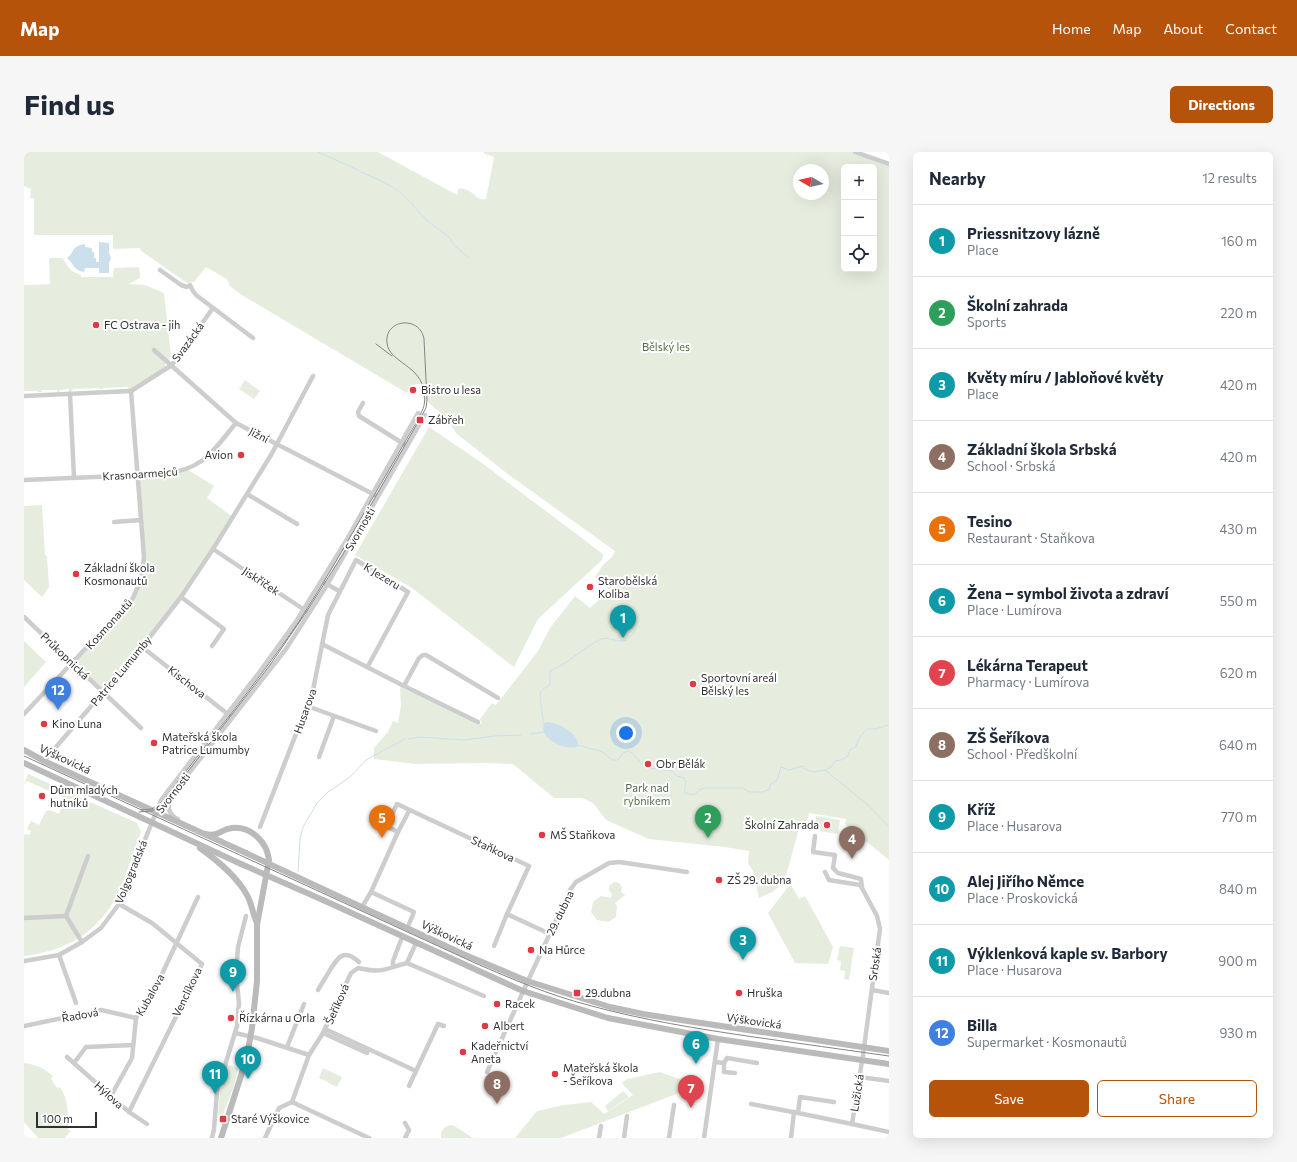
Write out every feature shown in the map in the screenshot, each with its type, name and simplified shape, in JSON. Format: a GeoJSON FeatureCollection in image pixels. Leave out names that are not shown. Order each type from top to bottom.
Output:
{"type":"FeatureCollection","features":[{"type":"Feature","properties":{"kind":"street"},"geometry":{"type":"LineString","coordinates":[[855,152],[889,164]]}},
{"type":"Feature","properties":{"kind":"street"},"geometry":{"type":"LineString","coordinates":[[160,270],[181,285],[187,287],[190,285],[192,292],[252,338]]}},
{"type":"Feature","properties":{"kind":"street","name":"Svazácká"},"geometry":{"type":"LineString","coordinates":[[131,392],[172,365],[213,308]]}},
{"type":"Feature","properties":{"kind":"street","name":"Jižní"},"geometry":{"type":"LineString","coordinates":[[154,350],[236,423],[378,496]]}},
{"type":"Feature","properties":{"kind":"street","name":"Patrice Lumumby"},"geometry":{"type":"LineString","coordinates":[[44,761],[142,647],[181,597],[213,549],[277,445],[313,376]]}},
{"type":"Feature","properties":{"kind":"street"},"geometry":{"type":"LineString","coordinates":[[24,396],[131,392]]}},
{"type":"Feature","properties":{"kind":"street","name":"Kosmonautů"},"geometry":{"type":"LineString","coordinates":[[24,714],[133,598],[139,585],[143,572],[144,557],[131,392]]}},
{"type":"Feature","properties":{"kind":"street"},"geometry":{"type":"LineString","coordinates":[[70,394],[74,478]]}},
{"type":"Feature","properties":{"kind":"street"},"geometry":{"type":"LineString","coordinates":[[363,403],[358,413],[360,417],[408,445]]}},
{"type":"Feature","properties":{"kind":"street","name":"Svornosti"},"geometry":{"type":"LineString","coordinates":[[157,812],[161,800],[262,669],[322,582],[418,413]]}},
{"type":"Feature","properties":{"kind":"street","name":"Svornosti"},"geometry":{"type":"LineString","coordinates":[[151,822],[157,812],[273,666],[309,613],[327,585],[425,415]]}},
{"type":"Feature","properties":{"kind":"street","name":"Krasnoarmejců"},"geometry":{"type":"LineString","coordinates":[[24,480],[178,472],[196,466],[209,455],[236,423]]}},
{"type":"Feature","properties":{"kind":"street"},"geometry":{"type":"LineString","coordinates":[[247,494],[297,524]]}},
{"type":"Feature","properties":{"kind":"street"},"geometry":{"type":"LineString","coordinates":[[114,522],[141,520]]}},
{"type":"Feature","properties":{"kind":"street","name":"Jiskřiček"},"geometry":{"type":"LineString","coordinates":[[213,549],[309,613]]}},
{"type":"Feature","properties":{"kind":"street","name":"K Jezeru"},"geometry":{"type":"LineString","coordinates":[[340,591],[356,560],[408,592],[368,666]]}},
{"type":"Feature","properties":{"kind":"street"},"geometry":{"type":"LineString","coordinates":[[322,582],[340,591]]}},
{"type":"Feature","properties":{"kind":"street","name":"Husarova"},"geometry":{"type":"LineString","coordinates":[[260,827],[313,690],[328,615],[340,591]]}},
{"type":"Feature","properties":{"kind":"street"},"geometry":{"type":"LineString","coordinates":[[181,597],[224,629],[212,646]]}},
{"type":"Feature","properties":{"kind":"street","name":"Průkopnická"},"geometry":{"type":"LineString","coordinates":[[24,617],[141,728]]}},
{"type":"Feature","properties":{"kind":"street"},"geometry":{"type":"LineString","coordinates":[[322,644],[478,722]]}},
{"type":"Feature","properties":{"kind":"street","name":"Kischova"},"geometry":{"type":"LineString","coordinates":[[142,647],[232,717]]}},
{"type":"Feature","properties":{"kind":"street"},"geometry":{"type":"LineString","coordinates":[[404,686],[419,658],[426,655],[498,698]]}},
{"type":"Feature","properties":{"kind":"street"},"geometry":{"type":"LineString","coordinates":[[307,706],[376,730]]}},
{"type":"Feature","properties":{"kind":"street"},"geometry":{"type":"LineString","coordinates":[[319,757],[334,716]]}},
{"type":"Feature","properties":{"kind":"street","name":"Výškovická"},"geometry":{"type":"LineString","coordinates":[[24,750],[44,761],[463,954],[525,985],[643,1014],[889,1051]]}},
{"type":"Feature","properties":{"kind":"street","name":"Výškovická"},"geometry":{"type":"LineString","coordinates":[[24,763],[184,838],[416,943],[608,1018],[718,1039],[863,1057],[889,1064]]}},
{"type":"Feature","properties":{"kind":"street"},"geometry":{"type":"LineString","coordinates":[[171,796],[168,804],[170,812],[183,824]]}},
{"type":"Feature","properties":{"kind":"street"},"geometry":{"type":"LineString","coordinates":[[146,807],[155,805],[161,800]]}},
{"type":"Feature","properties":{"kind":"street","name":"Staňkova"},"geometry":{"type":"LineString","coordinates":[[398,832],[386,826],[397,804],[529,866],[494,946]]}},
{"type":"Feature","properties":{"kind":"street"},"geometry":{"type":"LineString","coordinates":[[362,907],[371,892],[398,832],[410,811]]}},
{"type":"Feature","properties":{"kind":"street","name":"Volgogradská"},"geometry":{"type":"LineString","coordinates":[[24,962],[59,955],[82,942],[101,928],[119,904],[151,822]]}},
{"type":"Feature","properties":{"kind":"street"},"geometry":{"type":"LineString","coordinates":[[205,834],[213,835],[232,828],[243,829],[256,836],[266,848],[268,856],[257,925],[256,981],[251,1037],[241,1076],[220,1138]]}},
{"type":"Feature","properties":{"kind":"street"},"geometry":{"type":"LineString","coordinates":[[221,833],[220,840],[228,846]]}},
{"type":"Feature","properties":{"kind":"street","name":"Srbská"},"geometry":{"type":"LineString","coordinates":[[816,836],[813,852],[835,855],[833,868],[838,873],[861,879],[862,888],[877,916],[880,929],[863,1057]]}},
{"type":"Feature","properties":{"kind":"street"},"geometry":{"type":"LineString","coordinates":[[184,838],[217,861],[239,882],[248,898],[257,925]]}},
{"type":"Feature","properties":{"kind":"street"},"geometry":{"type":"LineString","coordinates":[[66,916],[88,856]]}},
{"type":"Feature","properties":{"kind":"street","name":"29. dubna"},"geometry":{"type":"LineString","coordinates":[[487,1072],[525,985],[570,890],[576,882],[609,863],[619,862],[688,872]]}},
{"type":"Feature","properties":{"kind":"street"},"geometry":{"type":"LineString","coordinates":[[825,872],[829,880],[860,885],[862,888]]}},
{"type":"Feature","properties":{"kind":"street"},"geometry":{"type":"LineString","coordinates":[[371,892],[414,912],[409,924]]}},
{"type":"Feature","properties":{"kind":"street","name":"Kubalova"},"geometry":{"type":"LineString","coordinates":[[111,1096],[132,1058],[136,1018],[162,974],[198,897]]}},
{"type":"Feature","properties":{"kind":"street","name":"Venclíkova"},"geometry":{"type":"LineString","coordinates":[[119,904],[152,923],[202,964],[129,1112]]}},
{"type":"Feature","properties":{"kind":"street"},"geometry":{"type":"LineString","coordinates":[[507,914],[550,934]]}},
{"type":"Feature","properties":{"kind":"street"},"geometry":{"type":"LineString","coordinates":[[24,918],[66,916]]}},
{"type":"Feature","properties":{"kind":"street"},"geometry":{"type":"LineString","coordinates":[[66,916],[82,942]]}},
{"type":"Feature","properties":{"kind":"street"},"geometry":{"type":"LineString","coordinates":[[212,1138],[217,1092],[237,1026],[239,1003],[236,974],[238,947],[246,916]]}},
{"type":"Feature","properties":{"kind":"street"},"geometry":{"type":"LineString","coordinates":[[393,967],[392,961],[401,940]]}},
{"type":"Feature","properties":{"kind":"street"},"geometry":{"type":"LineString","coordinates":[[416,943],[407,963],[484,996]]}},
{"type":"Feature","properties":{"kind":"street"},"geometry":{"type":"LineString","coordinates":[[59,955],[76,1003]]}},
{"type":"Feature","properties":{"kind":"street"},"geometry":{"type":"LineString","coordinates":[[318,990],[338,958],[342,955],[351,956],[359,962]]}},
{"type":"Feature","properties":{"kind":"street","name":"Šeříková"},"geometry":{"type":"LineString","coordinates":[[292,1102],[309,1055],[324,1031],[351,973],[358,968],[370,971],[383,971],[407,963]]}},
{"type":"Feature","properties":{"kind":"street"},"geometry":{"type":"LineString","coordinates":[[872,990],[889,993]]}},
{"type":"Feature","properties":{"kind":"street"},"geometry":{"type":"LineString","coordinates":[[287,1047],[304,1004]]}},
{"type":"Feature","properties":{"kind":"street","name":"Řadová"},"geometry":{"type":"LineString","coordinates":[[24,1026],[101,1010],[136,1018]]}},
{"type":"Feature","properties":{"kind":"street"},"geometry":{"type":"LineString","coordinates":[[409,1086],[438,1024],[444,1026]]}},
{"type":"Feature","properties":{"kind":"street"},"geometry":{"type":"LineString","coordinates":[[324,1031],[416,1071]]}},
{"type":"Feature","properties":{"kind":"street"},"geometry":{"type":"LineString","coordinates":[[235,1033],[287,1047],[309,1055]]}},
{"type":"Feature","properties":{"kind":"street"},"geometry":{"type":"LineString","coordinates":[[704,1138],[718,1039]]}},
{"type":"Feature","properties":{"kind":"street"},"geometry":{"type":"LineString","coordinates":[[74,1063],[86,1047],[133,1045]]}},
{"type":"Feature","properties":{"kind":"street","name":"Hýlova"},"geometry":{"type":"LineString","coordinates":[[67,1057],[129,1112],[147,1124]]}},
{"type":"Feature","properties":{"kind":"street","name":"Lužická"},"geometry":{"type":"LineString","coordinates":[[751,1104],[852,1124],[863,1057]]}},
{"type":"Feature","properties":{"kind":"street"},"geometry":{"type":"LineString","coordinates":[[735,1073],[724,1072],[724,1063],[726,1058],[757,1063]]}},
{"type":"Feature","properties":{"kind":"street"},"geometry":{"type":"LineString","coordinates":[[715,1062],[724,1063]]}},
{"type":"Feature","properties":{"kind":"street"},"geometry":{"type":"LineString","coordinates":[[860,1077],[889,1081]]}},
{"type":"Feature","properties":{"kind":"street","name":"Lužická"},"geometry":{"type":"LineString","coordinates":[[791,1138],[800,1097],[834,1102]]}},
{"type":"Feature","properties":{"kind":"street"},"geometry":{"type":"LineString","coordinates":[[265,1138],[279,1108],[292,1102],[369,1138]]}},
{"type":"Feature","properties":{"kind":"street"},"geometry":{"type":"LineString","coordinates":[[669,1138],[674,1105]]}},
{"type":"Feature","properties":{"kind":"street"},"geometry":{"type":"LineString","coordinates":[[624,1138],[627,1116]]}},
{"type":"Feature","properties":{"kind":"street"},"geometry":{"type":"LineString","coordinates":[[405,1123],[409,1130],[405,1138]]}},
{"type":"Feature","properties":{"kind":"street"},"geometry":{"type":"LineString","coordinates":[[852,1124],[889,1132]]}},
{"type":"Feature","properties":{"kind":"street"},"geometry":{"type":"LineString","coordinates":[[599,1138],[601,1126]]}},
{"type":"Feature","properties":{"kind":"green space","name":"Bělský les"},"geometry":{"type":"Polygon","coordinates":[[[24,152],[378,152],[457,195],[459,188],[468,190],[479,198],[483,199],[486,199],[494,157],[483,153],[484,152],[859,152],[889,162],[889,860],[845,824],[846,819],[809,813],[808,818],[798,832],[784,883],[772,892],[759,898],[753,871],[748,863],[749,851],[649,839],[606,820],[593,803],[582,798],[554,798],[513,764],[415,764],[374,759],[374,748],[388,732],[393,721],[398,723],[401,706],[400,687],[482,724],[480,719],[492,703],[496,705],[538,651],[550,628],[575,596],[590,608],[610,590],[595,577],[603,565],[612,557],[615,551],[509,475],[457,434],[444,416],[423,398],[421,384],[411,385],[407,393],[240,294],[230,286],[227,279],[206,267],[194,282],[187,283],[140,250],[140,248],[113,249],[113,235],[34,235],[34,198],[30,198],[31,189],[24,186],[24,152]]]}},
{"type":"Feature","properties":{"kind":"green space","name":"FC Ostrava - jih"},"geometry":{"type":"Polygon","coordinates":[[[49,258],[63,258],[70,269],[81,275],[81,277],[113,277],[114,268],[139,267],[140,278],[129,284],[145,285],[164,293],[171,357],[165,363],[166,367],[132,389],[127,389],[128,387],[73,389],[71,392],[68,392],[69,389],[60,390],[59,392],[57,392],[58,390],[42,390],[41,392],[24,391],[24,285],[50,284],[49,258]]]}},
{"type":"Feature","properties":{"kind":"green space"},"geometry":{"type":"Polygon","coordinates":[[[245,380],[260,391],[254,399],[239,389],[245,380]]]}},
{"type":"Feature","properties":{"kind":"green space"},"geometry":{"type":"Polygon","coordinates":[[[429,427],[482,463],[603,554],[602,560],[538,619],[514,667],[412,588],[355,555],[429,427]]]}},
{"type":"Feature","properties":{"kind":"green space"},"geometry":{"type":"Polygon","coordinates":[[[187,469],[214,486],[207,498],[233,517],[181,596],[103,693],[73,663],[133,598],[143,572],[137,475],[164,474],[187,469]]]}},
{"type":"Feature","properties":{"kind":"green space"},"geometry":{"type":"Polygon","coordinates":[[[42,505],[45,555],[47,556],[49,587],[42,597],[24,580],[24,506],[42,505]]]}},
{"type":"Feature","properties":{"kind":"green space"},"geometry":{"type":"Polygon","coordinates":[[[24,641],[46,662],[24,687],[24,641]]]}},
{"type":"Feature","properties":{"kind":"green space"},"geometry":{"type":"Polygon","coordinates":[[[28,774],[137,823],[141,832],[121,887],[100,920],[90,930],[66,945],[39,954],[24,956],[24,834],[29,835],[31,831],[27,829],[31,821],[39,825],[46,811],[50,810],[59,814],[65,798],[27,781],[24,785],[28,774]]]}},
{"type":"Feature","properties":{"kind":"green space","name":"Školní Zahrada"},"geometry":{"type":"Polygon","coordinates":[[[816,816],[840,820],[838,834],[814,830],[816,816]]]}},
{"type":"Feature","properties":{"kind":"green space"},"geometry":{"type":"Polygon","coordinates":[[[614,882],[619,883],[622,887],[621,892],[625,895],[615,903],[617,906],[616,917],[608,922],[597,920],[591,912],[593,902],[601,896],[611,898],[612,894],[609,890],[609,886],[614,882]]]}},
{"type":"Feature","properties":{"kind":"green space"},"geometry":{"type":"Polygon","coordinates":[[[791,885],[799,899],[805,896],[833,947],[828,964],[795,963],[768,913],[791,885]]]}},
{"type":"Feature","properties":{"kind":"green space"},"geometry":{"type":"Polygon","coordinates":[[[840,946],[854,948],[849,980],[844,979],[845,971],[840,970],[841,961],[837,960],[840,946]]]}},
{"type":"Feature","properties":{"kind":"green space"},"geometry":{"type":"Polygon","coordinates":[[[24,1063],[40,1067],[50,1073],[53,1076],[51,1079],[57,1088],[60,1087],[63,1092],[67,1107],[68,1130],[71,1131],[65,1138],[38,1138],[24,1122],[24,1063]]]}},
{"type":"Feature","properties":{"kind":"green space"},"geometry":{"type":"Polygon","coordinates":[[[227,1065],[238,1069],[234,1086],[222,1117],[218,1115],[220,1091],[227,1065]]]}},
{"type":"Feature","properties":{"kind":"green space"},"geometry":{"type":"Polygon","coordinates":[[[323,1068],[342,1077],[337,1087],[319,1078],[323,1068]]]}},
{"type":"Feature","properties":{"kind":"green space"},"geometry":{"type":"Polygon","coordinates":[[[660,1072],[688,1082],[684,1091],[561,1138],[515,1138],[537,1111],[564,1105],[591,1102],[604,1114],[633,1095],[622,1083],[627,1079],[660,1072]]]}},
{"type":"Feature","properties":{"kind":"green space"},"geometry":{"type":"Polygon","coordinates":[[[623,1091],[629,1097],[608,1111],[605,1106],[623,1091]]]}},
{"type":"Feature","properties":{"kind":"green space"},"geometry":{"type":"Polygon","coordinates":[[[452,1125],[473,1138],[441,1138],[443,1129],[452,1125]]]}},
{"type":"Feature","properties":{"kind":"water"},"geometry":{"type":"Polygon","coordinates":[[[99,242],[109,243],[109,253],[111,258],[109,263],[109,273],[99,273],[99,268],[85,268],[84,272],[78,270],[67,258],[77,246],[85,244],[85,247],[92,248],[96,262],[99,262],[99,242]]]}},
{"type":"Feature","properties":{"kind":"water"},"geometry":{"type":"Polygon","coordinates":[[[547,722],[557,724],[572,733],[578,746],[567,747],[554,743],[545,734],[543,729],[544,723],[547,722]]]}},
{"type":"Feature","properties":{"kind":"waterway"},"geometry":{"type":"LineString","coordinates":[[318,152],[358,170]]}},
{"type":"Feature","properties":{"kind":"waterway"},"geometry":{"type":"LineString","coordinates":[[361,172],[393,187],[409,201]]}},
{"type":"Feature","properties":{"kind":"waterway"},"geometry":{"type":"LineString","coordinates":[[411,203],[426,220],[449,237],[455,246],[469,258]]}},
{"type":"Feature","properties":{"kind":"waterway"},"geometry":{"type":"LineString","coordinates":[[629,638],[636,630]]}},
{"type":"Feature","properties":{"kind":"waterway"},"geometry":{"type":"LineString","coordinates":[[544,724],[541,706],[541,691],[550,685],[550,671],[601,639],[608,638],[620,641],[626,640]]}},
{"type":"Feature","properties":{"kind":"waterway"},"geometry":{"type":"LineString","coordinates":[[578,745],[603,752],[612,760],[618,760],[623,753],[628,751],[649,768],[672,771],[677,776],[684,778],[686,782],[685,793],[693,795],[701,789],[706,788],[742,788],[750,792],[762,792],[769,790],[770,785],[777,780],[781,767],[789,770],[802,766],[813,772],[825,770],[831,767],[835,761],[841,760],[848,756],[850,750],[856,747],[858,740],[865,731],[868,729],[875,729],[889,725]]}},
{"type":"Feature","properties":{"kind":"waterway"},"geometry":{"type":"LineString","coordinates":[[531,734],[544,732]]}},
{"type":"Feature","properties":{"kind":"waterway"},"geometry":{"type":"LineString","coordinates":[[408,739],[420,737],[464,740],[495,736],[521,735]]}},
{"type":"Feature","properties":{"kind":"waterway"},"geometry":{"type":"LineString","coordinates":[[298,872],[300,839],[303,827],[317,803],[328,792],[350,777],[366,760],[405,739]]}},
{"type":"Feature","properties":{"kind":"waterway"},"geometry":{"type":"LineString","coordinates":[[825,770],[869,806],[889,827]]}},
{"type":"Feature","properties":{"kind":"tram line"},"geometry":{"type":"LineString","coordinates":[[139,812],[152,811],[162,805],[270,665],[307,611],[343,554],[426,408],[427,400],[424,339],[421,331],[416,326],[410,323],[396,325],[391,329],[388,335],[387,343],[389,350],[393,355],[412,370],[418,376],[422,384],[425,400],[423,409],[416,422],[327,577],[290,635],[239,704],[162,802],[152,809],[141,810]]}},
{"type":"Feature","properties":{"kind":"tram line"},"geometry":{"type":"LineString","coordinates":[[376,344],[392,356]]}},
{"type":"Feature","properties":{"kind":"tram line"},"geometry":{"type":"LineString","coordinates":[[24,756],[475,963],[545,992],[608,1010],[671,1024],[889,1056]]}},
{"type":"Feature","properties":{"kind":"place","name":"FC Ostrava - jih"},"geometry":{"type":"Point","coordinates":[96,325]}},
{"type":"Feature","properties":{"kind":"place","name":"Bistro u lesa"},"geometry":{"type":"Point","coordinates":[413,390]}},
{"type":"Feature","properties":{"kind":"place","name":"Zábřeh"},"geometry":{"type":"Point","coordinates":[420,420]}},
{"type":"Feature","properties":{"kind":"place","name":"Avion"},"geometry":{"type":"Point","coordinates":[241,455]}},
{"type":"Feature","properties":{"kind":"place","name":"Základní škola Kosmonautů"},"geometry":{"type":"Point","coordinates":[76,574]}},
{"type":"Feature","properties":{"kind":"place","name":"Starobělská Koliba"},"geometry":{"type":"Point","coordinates":[590,587]}},
{"type":"Feature","properties":{"kind":"place","name":"Priessnitzovy lázně"},"geometry":{"type":"Point","coordinates":[623,638]}},
{"type":"Feature","properties":{"kind":"place","name":"Sportovní areál Bělský les"},"geometry":{"type":"Point","coordinates":[693,684]}},
{"type":"Feature","properties":{"kind":"place","name":"Billa"},"geometry":{"type":"Point","coordinates":[58,710]}},
{"type":"Feature","properties":{"kind":"place","name":"Kino Luna"},"geometry":{"type":"Point","coordinates":[44,724]}},
{"type":"Feature","properties":{"kind":"place","name":"Mateřská škola Patrice Lumumby"},"geometry":{"type":"Point","coordinates":[154,743]}},
{"type":"Feature","properties":{"kind":"place","name":"Obr Bělák"},"geometry":{"type":"Point","coordinates":[648,764]}},
{"type":"Feature","properties":{"kind":"place","name":"Dům mladých hutníků"},"geometry":{"type":"Point","coordinates":[42,796]}},
{"type":"Feature","properties":{"kind":"place","name":"Školní Zahrada"},"geometry":{"type":"Point","coordinates":[827,825]}},
{"type":"Feature","properties":{"kind":"place","name":"MŠ Staňkova"},"geometry":{"type":"Point","coordinates":[542,835]}},
{"type":"Feature","properties":{"kind":"place","name":"Tesino"},"geometry":{"type":"Point","coordinates":[382,838]}},
{"type":"Feature","properties":{"kind":"place","name":"Školní zahrada"},"geometry":{"type":"Point","coordinates":[708,838]}},
{"type":"Feature","properties":{"kind":"place","name":"Základní škola Srbská"},"geometry":{"type":"Point","coordinates":[852,859]}},
{"type":"Feature","properties":{"kind":"place","name":"ZŠ 29. dubna"},"geometry":{"type":"Point","coordinates":[719,880]}},
{"type":"Feature","properties":{"kind":"place","name":"Na Hůrce"},"geometry":{"type":"Point","coordinates":[531,950]}},
{"type":"Feature","properties":{"kind":"place","name":"Květy míru / Jabloňové květy"},"geometry":{"type":"Point","coordinates":[743,960]}},
{"type":"Feature","properties":{"kind":"place","name":"Kříž"},"geometry":{"type":"Point","coordinates":[233,992]}},
{"type":"Feature","properties":{"kind":"place","name":"29.dubna"},"geometry":{"type":"Point","coordinates":[577,993]}},
{"type":"Feature","properties":{"kind":"place","name":"Hruška"},"geometry":{"type":"Point","coordinates":[739,993]}},
{"type":"Feature","properties":{"kind":"place","name":"Racek"},"geometry":{"type":"Point","coordinates":[497,1004]}},
{"type":"Feature","properties":{"kind":"place","name":"Řízkárna u Orla"},"geometry":{"type":"Point","coordinates":[231,1018]}},
{"type":"Feature","properties":{"kind":"place","name":"Albert"},"geometry":{"type":"Point","coordinates":[485,1026]}},
{"type":"Feature","properties":{"kind":"place","name":"Kadeřnictví Aneta"},"geometry":{"type":"Point","coordinates":[463,1052]}},
{"type":"Feature","properties":{"kind":"place","name":"Žena – symbol života a zdraví"},"geometry":{"type":"Point","coordinates":[696,1064]}},
{"type":"Feature","properties":{"kind":"place","name":"Mateřská škola - Šeříkova"},"geometry":{"type":"Point","coordinates":[555,1074]}},
{"type":"Feature","properties":{"kind":"place","name":"Alej Jiřího Němce"},"geometry":{"type":"Point","coordinates":[248,1079]}},
{"type":"Feature","properties":{"kind":"place","name":"Výklenková kaple sv. Barbory"},"geometry":{"type":"Point","coordinates":[215,1094]}},
{"type":"Feature","properties":{"kind":"place","name":"ZŠ Šeříkova"},"geometry":{"type":"Point","coordinates":[497,1104]}},
{"type":"Feature","properties":{"kind":"place","name":"Lékárna Terapeut"},"geometry":{"type":"Point","coordinates":[691,1108]}},
{"type":"Feature","properties":{"kind":"place","name":"Staré Výškovice"},"geometry":{"type":"Point","coordinates":[223,1119]}},
{"type":"Feature","properties":{"kind":"park label","name":"Park nad rybníkem"},"geometry":{"type":"Point","coordinates":[647,794]}}]}
